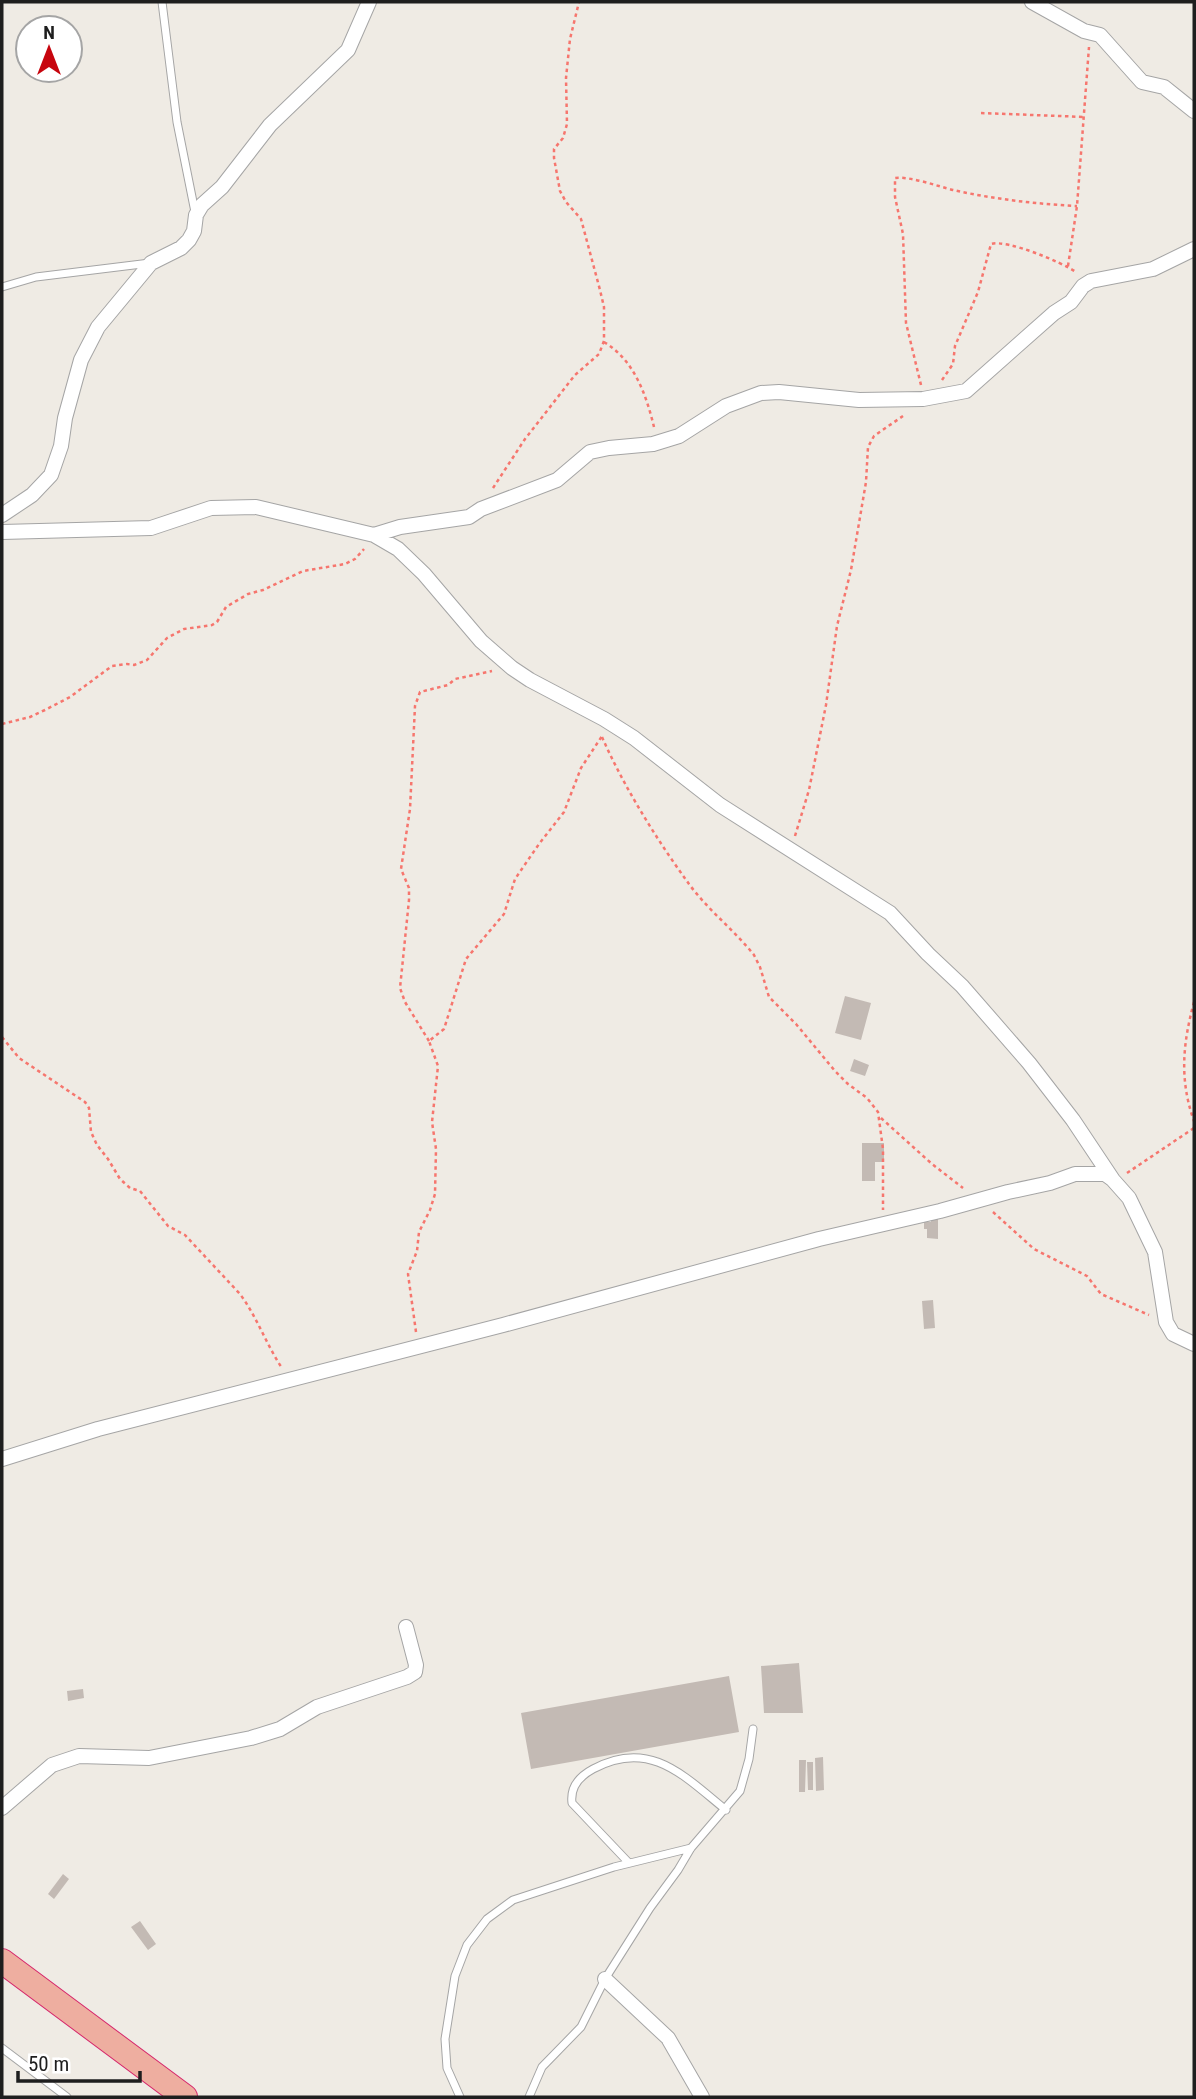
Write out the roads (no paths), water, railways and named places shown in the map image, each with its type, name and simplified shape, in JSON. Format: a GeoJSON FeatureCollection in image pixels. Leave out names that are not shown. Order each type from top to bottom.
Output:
{"type":"FeatureCollection","features":[{"type":"Feature","properties":{"kind":"highway"},"geometry":{"type":"LineString","coordinates":[[2,1961],[185,2097]]}},
{"type":"Feature","properties":{"kind":"street"},"geometry":{"type":"LineString","coordinates":[[2,515],[32,495],[51,475],[61,446],[81,360],[98,327],[151,263],[181,248],[189,240],[194,231],[196,215],[202,205],[222,187],[270,125],[348,50],[369,2]]}},
{"type":"Feature","properties":{"kind":"street"},"geometry":{"type":"LineString","coordinates":[[1032,2],[1103,38],[1142,82],[1164,87],[1194,111]]}},
{"type":"Feature","properties":{"kind":"street"},"geometry":{"type":"LineString","coordinates":[[379,537],[400,527],[469,517],[481,509],[557,480],[590,452],[653,444],[679,436],[726,406],[761,393],[779,392],[859,400],[966,391],[1054,313],[1071,302],[1083,286],[1091,281],[1153,269],[1194,249]]}},
{"type":"Feature","properties":{"kind":"street"},"geometry":{"type":"LineString","coordinates":[[2,532],[150,528],[189,514],[230,507],[256,507],[379,537],[411,560],[481,641],[512,668],[634,738],[720,805],[890,913],[962,986],[1044,1081],[1114,1181],[1129,1198],[1155,1252],[1166,1322],[1173,1334],[1194,1344]]}},
{"type":"Feature","properties":{"kind":"street"},"geometry":{"type":"LineString","coordinates":[[2,1459],[98,1429],[418,1348],[819,1238],[1050,1184],[1075,1174],[1105,1174],[1114,1181]]}},
{"type":"Feature","properties":{"kind":"street"},"geometry":{"type":"LineString","coordinates":[[2,1808],[51,1765],[79,1756],[149,1758],[251,1738],[280,1729],[317,1707],[407,1677],[415,1672],[415,1665],[406,1627]]}},
{"type":"Feature","properties":{"kind":"street"},"geometry":{"type":"LineString","coordinates":[[605,1979],[668,2038],[702,2097]]}},
{"type":"Feature","properties":{"kind":"lane"},"geometry":{"type":"LineString","coordinates":[[162,2],[177,122],[196,215]]}},
{"type":"Feature","properties":{"kind":"lane"},"geometry":{"type":"LineString","coordinates":[[2,287],[36,277],[151,263]]}},
{"type":"Feature","properties":{"kind":"lane"},"geometry":{"type":"LineString","coordinates":[[529,2097],[542,2067],[581,2027],[605,1979],[691,1848],[740,1791],[749,1759],[753,1729]]}},
{"type":"Feature","properties":{"kind":"lane"},"geometry":{"type":"LineString","coordinates":[[629,1863],[572,1803],[575,1784],[586,1773],[611,1759],[629,1756],[654,1760],[673,1768],[726,1810]]}},
{"type":"Feature","properties":{"kind":"lane"},"geometry":{"type":"LineString","coordinates":[[460,2097],[447,2068],[445,2039],[455,1976],[467,1945],[487,1920],[513,1900],[629,1863],[691,1848]]}},
{"type":"Feature","properties":{"kind":"lane"},"geometry":{"type":"LineString","coordinates":[[2,2048],[67,2097]]}}]}
